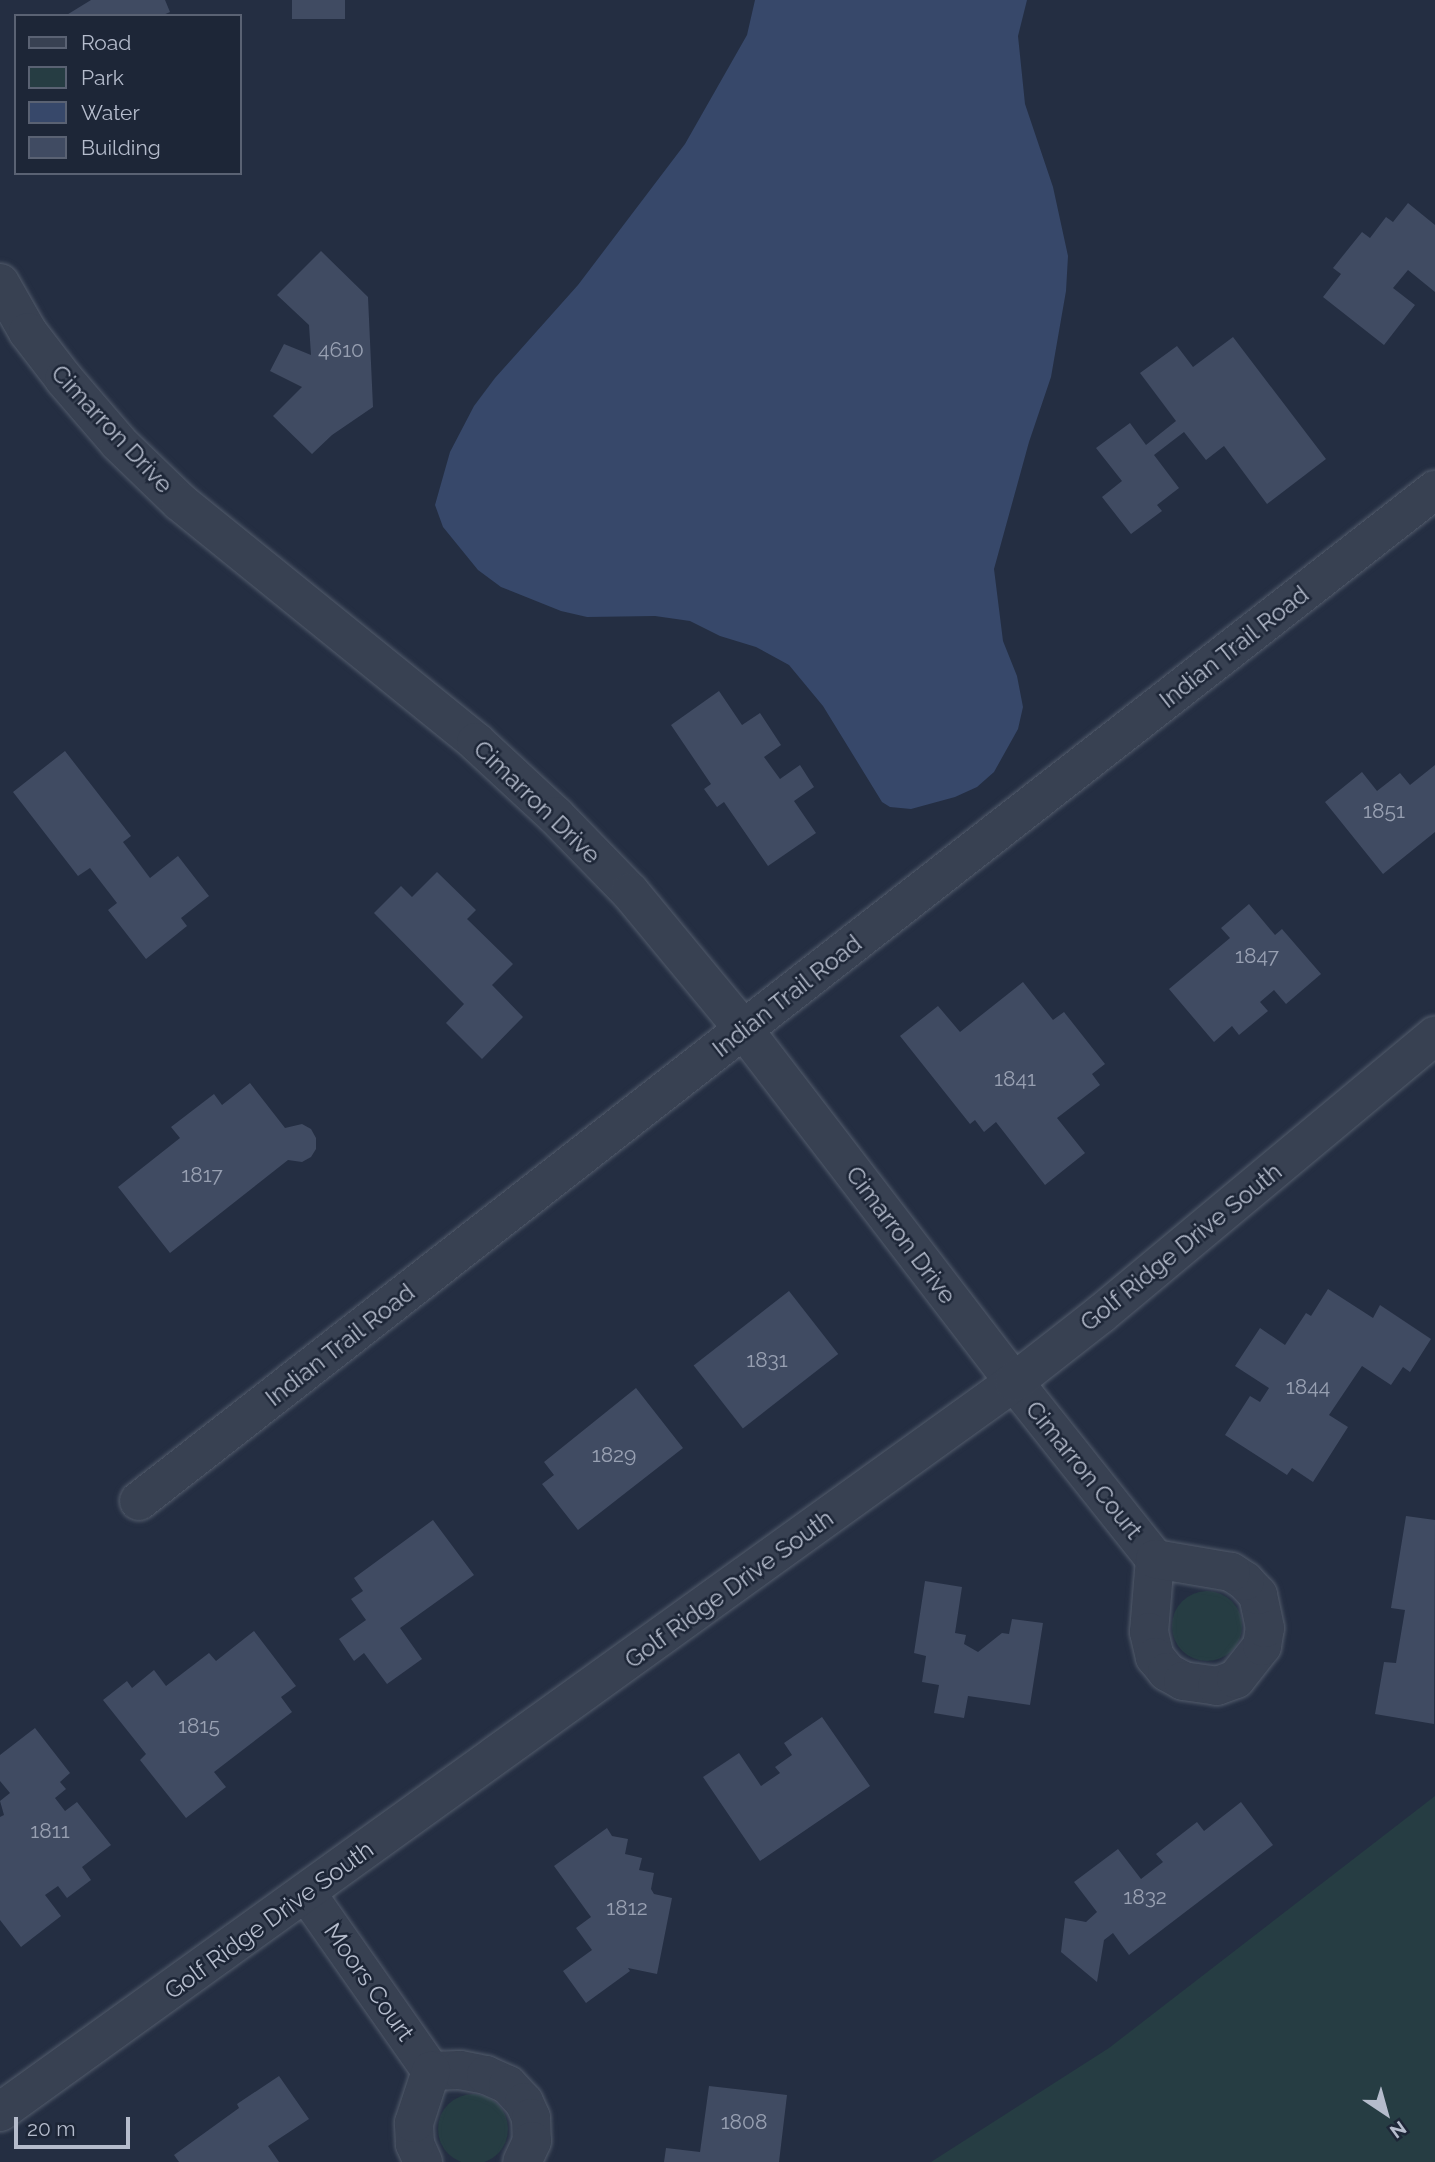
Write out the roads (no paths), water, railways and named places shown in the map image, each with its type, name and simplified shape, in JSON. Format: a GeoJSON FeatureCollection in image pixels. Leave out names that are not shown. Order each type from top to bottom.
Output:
{"type":"FeatureCollection","features":[{"type":"Feature","properties":{"kind":"street","name":"Cimarron Drive"},"geometry":{"type":"LineString","coordinates":[[0,284],[27,332],[119,443],[218,535],[447,718],[556,816],[630,892],[744,1030],[1014,1382]]}},
{"type":"Feature","properties":{"kind":"street","name":"Indian Trail Road"},"geometry":{"type":"LineString","coordinates":[[139,1501],[1435,490]]}},
{"type":"Feature","properties":{"kind":"street","name":"Golf Ridge Drive South"},"geometry":{"type":"LineString","coordinates":[[0,2112],[307,1894],[1014,1382],[1101,1314],[1435,1037]]}},
{"type":"Feature","properties":{"kind":"street","name":"Cimarron Court"},"geometry":{"type":"LineString","coordinates":[[1014,1382],[1155,1559]]}},
{"type":"Feature","properties":{"kind":"street","name":"Moors Court"},"geometry":{"type":"LineString","coordinates":[[307,1894],[430,2071]]}},
{"type":"Feature","properties":{"kind":"street"},"geometry":{"type":"LineString","coordinates":[[424,2162],[415,2144],[414,2123],[430,2071],[460,2070],[486,2075],[508,2085],[524,2102],[531,2118],[532,2141],[522,2162]]}},
{"type":"Feature","properties":{"kind":"water"},"geometry":{"type":"Polygon","coordinates":[[[755,0],[1027,0],[1018,36],[1025,104],[1053,187],[1068,256],[1066,291],[1051,377],[1029,442],[994,569],[1003,641],[1017,676],[1023,707],[1018,729],[994,772],[977,787],[955,797],[911,809],[890,807],[882,802],[823,706],[789,665],[756,647],[720,636],[690,621],[655,616],[587,617],[561,611],[501,587],[478,570],[443,527],[435,505],[450,452],[474,406],[495,378],[578,285],[685,144],[747,35],[755,0]]]}}]}
